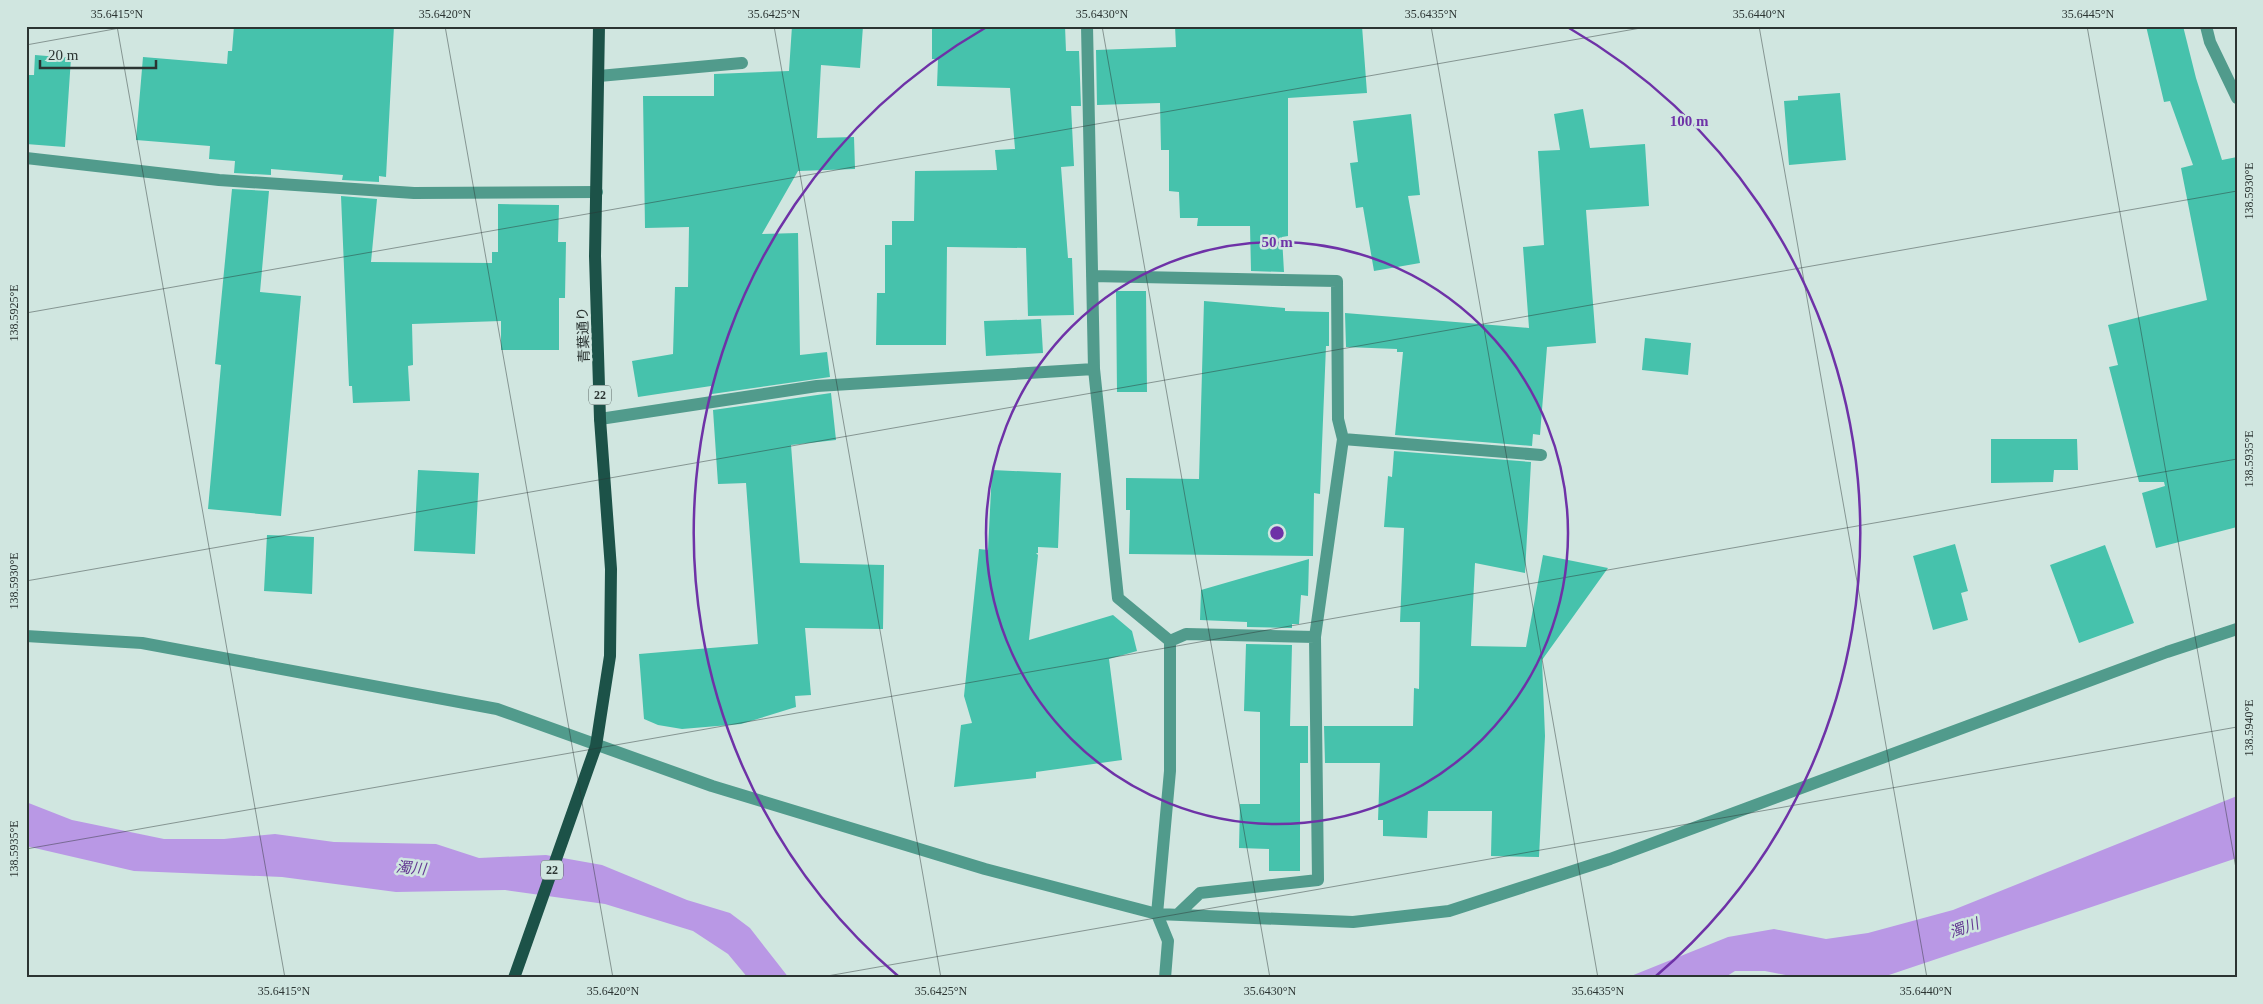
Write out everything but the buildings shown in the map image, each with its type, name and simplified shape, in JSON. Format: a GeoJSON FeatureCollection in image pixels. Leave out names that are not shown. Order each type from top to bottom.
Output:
{"type":"FeatureCollection","features":[{"type":"Feature","properties":{"kind":"main road","name":"青葉通り"},"geometry":{"type":"LineString","coordinates":[[514,978],[596,746],[610,656],[611,569],[600,418],[596,256],[599,26]]}},
{"type":"Feature","properties":{"kind":"street"},"geometry":{"type":"LineString","coordinates":[[1087,26],[1094,369],[1118,598],[1170,641]]}},
{"type":"Feature","properties":{"kind":"street"},"geometry":{"type":"LineString","coordinates":[[2206,26],[2210,42],[2237,98]]}},
{"type":"Feature","properties":{"kind":"street"},"geometry":{"type":"LineString","coordinates":[[599,76],[742,63]]}},
{"type":"Feature","properties":{"kind":"street"},"geometry":{"type":"LineString","coordinates":[[26,158],[219,180],[414,193],[597,192]]}},
{"type":"Feature","properties":{"kind":"street"},"geometry":{"type":"LineString","coordinates":[[1092,276],[1337,280],[1338,419],[1343,439],[1316,637],[1318,880],[1200,893],[1177,915]]}},
{"type":"Feature","properties":{"kind":"street"},"geometry":{"type":"LineString","coordinates":[[600,418],[818,386],[1094,369]]}},
{"type":"Feature","properties":{"kind":"street"},"geometry":{"type":"LineString","coordinates":[[1343,439],[1541,455]]}},
{"type":"Feature","properties":{"kind":"street"},"geometry":{"type":"LineString","coordinates":[[26,636],[142,643],[497,709],[712,786],[985,869],[1157,914],[1353,922],[1449,911],[1610,859],[2158,655],[2237,628]]}},
{"type":"Feature","properties":{"kind":"street"},"geometry":{"type":"LineString","coordinates":[[1170,641],[1186,634],[1316,637]]}},
{"type":"Feature","properties":{"kind":"street"},"geometry":{"type":"LineString","coordinates":[[1165,978],[1168,941],[1157,914],[1170,771],[1170,641]]}},
{"type":"Feature","properties":{"kind":"water","name":"濁川"},"geometry":{"type":"Polygon","coordinates":[[[2237,796],[2237,858],[1880,978],[1801,978],[1765,971],[1735,971],[1724,978],[1626,978],[1728,937],[1774,929],[1826,939],[1868,933],[1953,910],[2237,796]]]}},
{"type":"Feature","properties":{"kind":"water","name":"濁川"},"geometry":{"type":"Polygon","coordinates":[[[26,802],[72,820],[164,839],[224,839],[275,834],[334,842],[436,844],[479,858],[546,855],[602,865],[687,900],[730,913],[750,928],[789,978],[748,978],[728,954],[693,931],[605,904],[505,890],[396,892],[282,877],[134,871],[26,846],[26,802]]]}}]}
